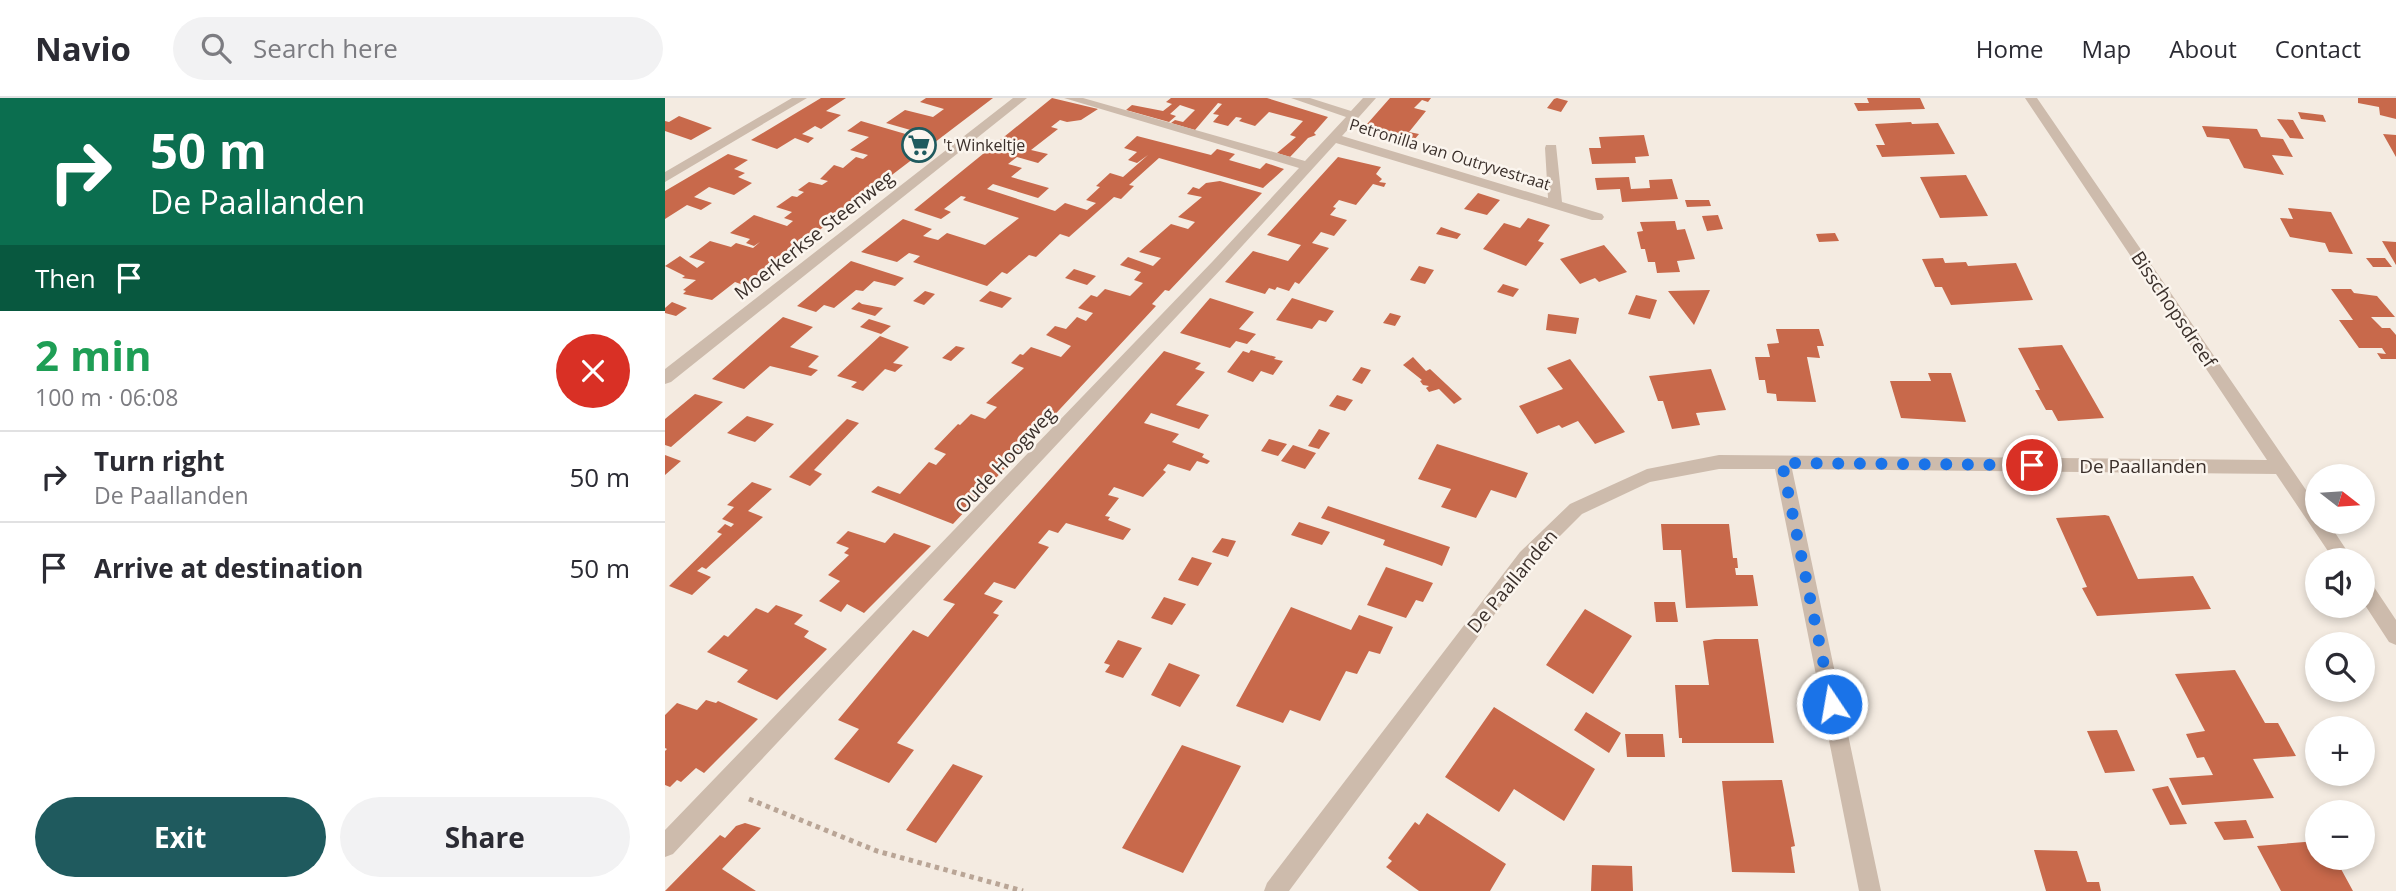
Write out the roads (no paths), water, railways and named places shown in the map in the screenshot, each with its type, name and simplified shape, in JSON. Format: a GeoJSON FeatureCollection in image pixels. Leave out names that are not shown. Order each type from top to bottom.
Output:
{"type":"FeatureCollection","features":[{"type":"Feature","properties":{"kind":"street"},"geometry":{"type":"LineString","coordinates":[[665,178],[801,98]]}},
{"type":"Feature","properties":{"kind":"street","name":"Moerkerkse Steenweg"},"geometry":{"type":"LineString","coordinates":[[665,378],[1021,98]]}},
{"type":"Feature","properties":{"kind":"street"},"geometry":{"type":"LineString","coordinates":[[1070,98],[1308,166]]}},
{"type":"Feature","properties":{"kind":"street"},"geometry":{"type":"LineString","coordinates":[[1297,98],[1355,116]]}},
{"type":"Feature","properties":{"kind":"street","name":"Oude Hoogweg"},"geometry":{"type":"LineString","coordinates":[[665,846],[673,826],[723,788],[1219,264],[1370,98]]}},
{"type":"Feature","properties":{"kind":"street","name":"Bisschopsdreef"},"geometry":{"type":"LineString","coordinates":[[2031,98],[2305,502]]}},
{"type":"Feature","properties":{"kind":"street","name":"Petronilla van Outryvestraat"},"geometry":{"type":"LineString","coordinates":[[1334,138],[1597,217]]}},
{"type":"Feature","properties":{"kind":"street","name":"Petronilla van Outryvestraat"},"geometry":{"type":"LineString","coordinates":[[1551,148],[1555,204]]}},
{"type":"Feature","properties":{"kind":"street","name":"De Paallanden"},"geometry":{"type":"LineString","coordinates":[[1275,891],[1526,558],[1576,509],[1647,475],[1719,462],[2281,467]]}},
{"type":"Feature","properties":{"kind":"street"},"geometry":{"type":"LineString","coordinates":[[1782,463],[1870,891]]}},
{"type":"Feature","properties":{"kind":"street"},"geometry":{"type":"LineString","coordinates":[[2375,605],[2396,636]]}},
{"type":"Feature","properties":{"kind":"place","name":"'t Winkeltje"},"geometry":{"type":"Point","coordinates":[919,145]}}]}
